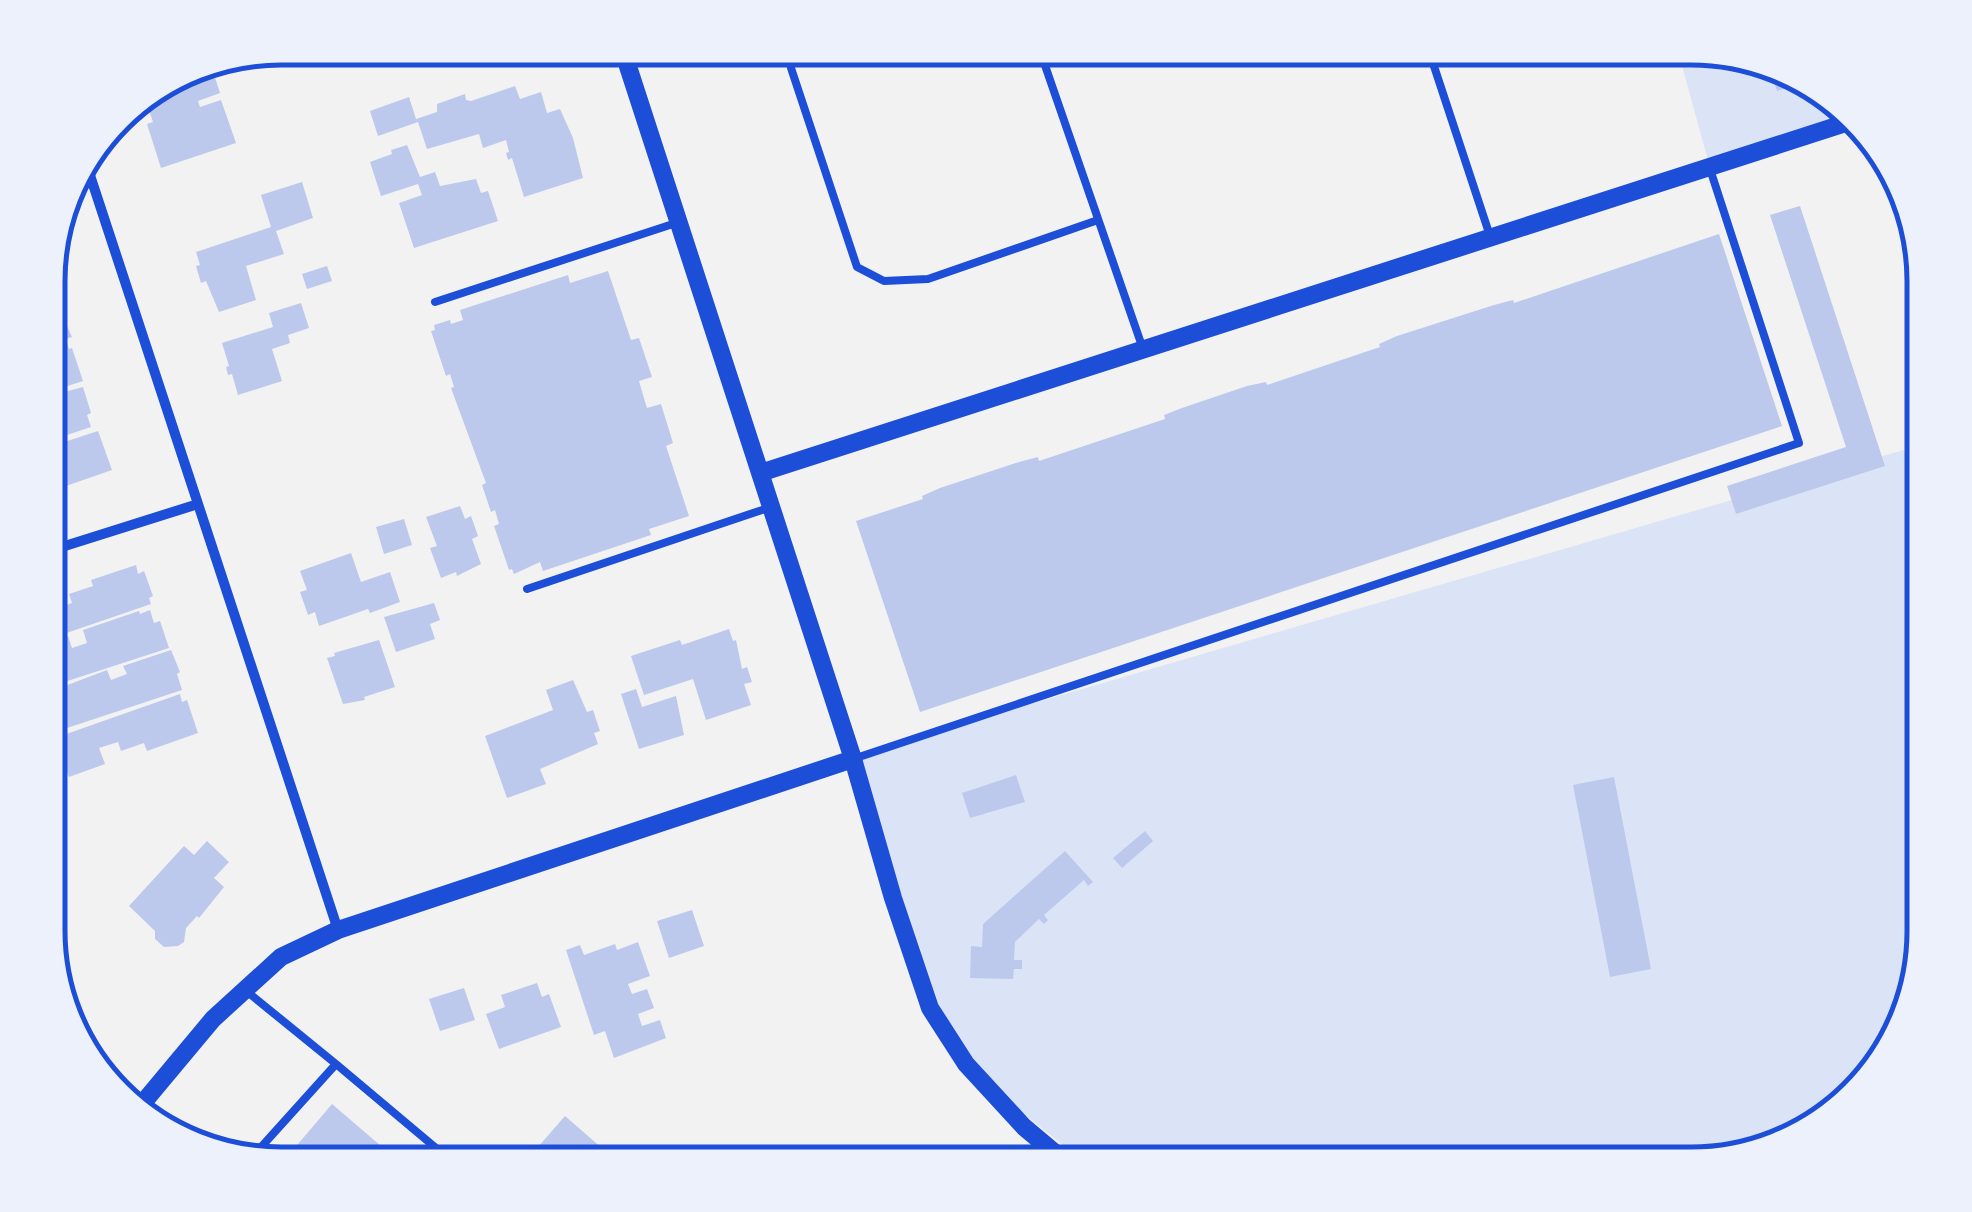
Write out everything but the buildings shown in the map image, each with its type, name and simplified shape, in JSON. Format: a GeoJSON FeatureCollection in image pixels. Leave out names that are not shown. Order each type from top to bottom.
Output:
{"type":"FeatureCollection","features":[{"type":"Feature","properties":{"kind":"street"},"geometry":{"type":"LineString","coordinates":[[628,65],[853,759],[915,970],[930,1008],[966,1064],[1048,1147]]}},
{"type":"Feature","properties":{"kind":"street"},"geometry":{"type":"LineString","coordinates":[[760,473],[1840,125]]}},
{"type":"Feature","properties":{"kind":"street"},"geometry":{"type":"LineString","coordinates":[[91,178],[338,930]]}},
{"type":"Feature","properties":{"kind":"street"},"geometry":{"type":"LineString","coordinates":[[65,547],[198,504]]}},
{"type":"Feature","properties":{"kind":"street"},"geometry":{"type":"LineString","coordinates":[[146,1099],[213,1019],[280,958],[338,930],[853,759]]}},
{"type":"Feature","properties":{"kind":"lane"},"geometry":{"type":"LineString","coordinates":[[791,65],[857,267],[884,281],[928,279],[1098,220]]}},
{"type":"Feature","properties":{"kind":"lane"},"geometry":{"type":"LineString","coordinates":[[1045,65],[1143,349]]}},
{"type":"Feature","properties":{"kind":"lane"},"geometry":{"type":"LineString","coordinates":[[1434,65],[1490,236]]}},
{"type":"Feature","properties":{"kind":"lane"},"geometry":{"type":"LineString","coordinates":[[853,759],[1800,444],[1709,165]]}},
{"type":"Feature","properties":{"kind":"lane"},"geometry":{"type":"LineString","coordinates":[[436,302],[679,222]]}},
{"type":"Feature","properties":{"kind":"lane"},"geometry":{"type":"LineString","coordinates":[[527,589],[772,507]]}},
{"type":"Feature","properties":{"kind":"lane"},"geometry":{"type":"LineString","coordinates":[[245,990],[435,1147]]}},
{"type":"Feature","properties":{"kind":"lane"},"geometry":{"type":"LineString","coordinates":[[261,1146],[336,1064]]}},
{"type":"Feature","properties":{"kind":"shaded area"},"geometry":{"type":"Polygon","coordinates":[[[1682,65],[1719,67],[1773,81],[1799,94],[1842,127],[1709,164],[1682,65]]]}},
{"type":"Feature","properties":{"kind":"shaded area"},"geometry":{"type":"Polygon","coordinates":[[[1907,449],[1907,945],[1903,973],[1878,1039],[1853,1073],[1811,1111],[1760,1136],[1705,1147],[1066,1147],[983,1074],[937,1004],[903,922],[852,756],[1907,449]]]}}]}
